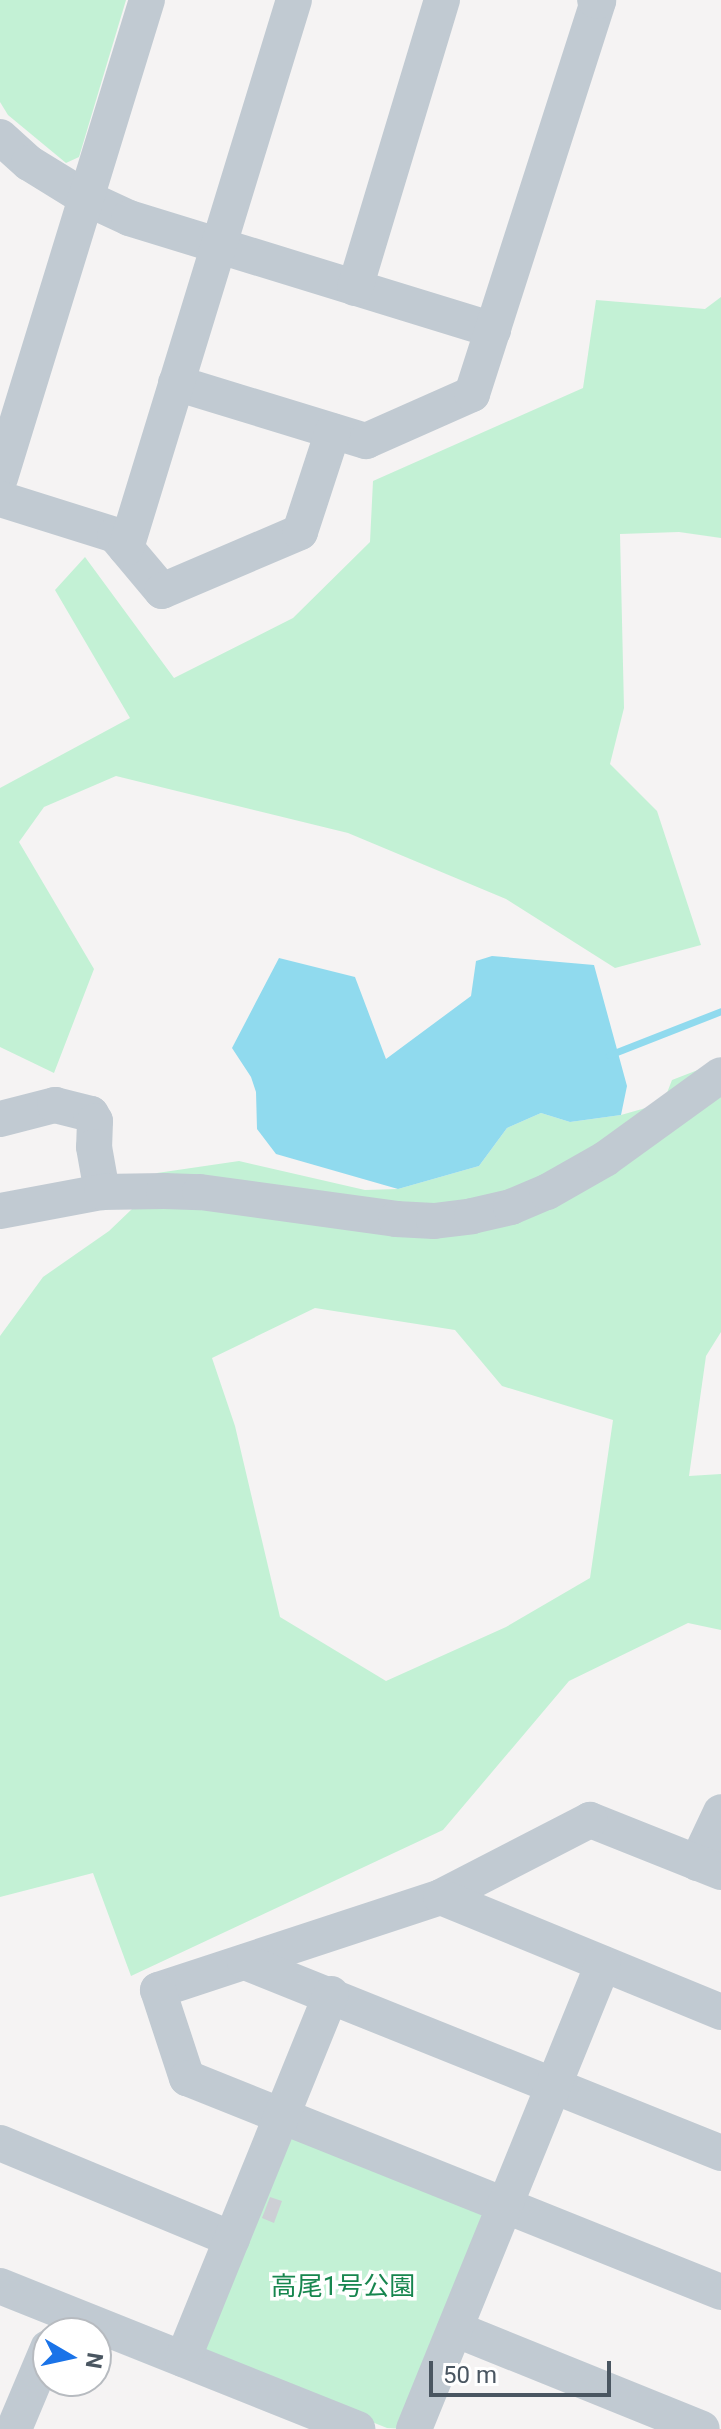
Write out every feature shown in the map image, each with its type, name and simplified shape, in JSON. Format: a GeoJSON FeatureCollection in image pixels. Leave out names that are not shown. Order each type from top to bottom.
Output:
{"type":"FeatureCollection","features":[{"type":"Feature","properties":{"kind":"street"},"geometry":{"type":"LineString","coordinates":[[0,478],[147,0]]}},
{"type":"Feature","properties":{"kind":"street"},"geometry":{"type":"LineString","coordinates":[[126,548],[294,0]]}},
{"type":"Feature","properties":{"kind":"street"},"geometry":{"type":"LineString","coordinates":[[355,288],[442,0]]}},
{"type":"Feature","properties":{"kind":"street"},"geometry":{"type":"LineString","coordinates":[[176,383],[366,441],[472,394],[598,1],[595,0]]}},
{"type":"Feature","properties":{"kind":"street"},"geometry":{"type":"LineString","coordinates":[[0,137],[29,163],[86,198],[129,218],[493,330]]}},
{"type":"Feature","properties":{"kind":"street"},"geometry":{"type":"LineString","coordinates":[[0,499],[115,535],[162,591],[300,532],[333,431]]}},
{"type":"Feature","properties":{"kind":"street"},"geometry":{"type":"LineString","coordinates":[[0,1211],[102,1192],[200,1192],[396,1219],[434,1221],[472,1216],[511,1207],[547,1192],[605,1159],[721,1075]]}},
{"type":"Feature","properties":{"kind":"street"},"geometry":{"type":"LineString","coordinates":[[0,1119],[55,1105],[91,1114],[95,1121],[94,1147],[102,1192]]}},
{"type":"Feature","properties":{"kind":"street"},"geometry":{"type":"LineString","coordinates":[[721,1812],[709,1868],[590,1820],[441,1897],[158,1990],[187,2078],[721,2292]]}},
{"type":"Feature","properties":{"kind":"street"},"geometry":{"type":"LineString","coordinates":[[441,1897],[721,2012]]}},
{"type":"Feature","properties":{"kind":"street"},"geometry":{"type":"LineString","coordinates":[[245,1962],[721,2153]]}},
{"type":"Feature","properties":{"kind":"street"},"geometry":{"type":"LineString","coordinates":[[414,2429],[603,1964]]}},
{"type":"Feature","properties":{"kind":"street"},"geometry":{"type":"LineString","coordinates":[[183,2359],[331,1994]]}},
{"type":"Feature","properties":{"kind":"street"},"geometry":{"type":"LineString","coordinates":[[0,2143],[232,2239]]}},
{"type":"Feature","properties":{"kind":"street"},"geometry":{"type":"LineString","coordinates":[[0,2286],[51,2317]]}},
{"type":"Feature","properties":{"kind":"street"},"geometry":{"type":"LineString","coordinates":[[455,2329],[702,2429]]}},
{"type":"Feature","properties":{"kind":"street"},"geometry":{"type":"LineString","coordinates":[[112,2338],[183,2359],[357,2429]]}},
{"type":"Feature","properties":{"kind":"street"},"geometry":{"type":"LineString","coordinates":[[14,2429],[32,2386]]}},
{"type":"Feature","properties":{"kind":"green space"},"geometry":{"type":"Polygon","coordinates":[[[0,0],[126,0],[79,157],[66,163],[8,115],[0,102],[0,0]]]}},
{"type":"Feature","properties":{"kind":"green space"},"geometry":{"type":"Polygon","coordinates":[[[721,297],[721,538],[679,532],[620,534],[624,708],[610,764],[657,811],[701,945],[615,968],[506,899],[348,833],[116,776],[44,807],[19,842],[94,969],[54,1073],[0,1047],[0,788],[130,718],[55,590],[85,557],[174,678],[293,618],[370,542],[373,481],[583,388],[596,300],[705,309],[721,297]]]}},
{"type":"Feature","properties":{"kind":"green space"},"geometry":{"type":"Polygon","coordinates":[[[721,1061],[721,1332],[706,1356],[689,1476],[721,1474],[721,1630],[688,1623],[569,1681],[443,1830],[131,1976],[93,1873],[0,1897],[0,1336],[43,1277],[109,1231],[132,1209],[157,1173],[239,1161],[365,1190],[398,1189],[479,1166],[507,1128],[541,1113],[570,1122],[621,1115],[663,1103],[672,1080],[721,1061]],[[315,1308],[212,1358],[235,1426],[280,1617],[386,1681],[506,1627],[590,1578],[613,1420],[502,1386],[455,1330],[315,1308]]]}},
{"type":"Feature","properties":{"kind":"green space","name":"高尾1号公園"},"geometry":{"type":"Polygon","coordinates":[[[294,2133],[484,2209],[405,2429],[387,2428],[202,2354],[283,2139],[294,2133]]]}},
{"type":"Feature","properties":{"kind":"water"},"geometry":{"type":"Polygon","coordinates":[[[492,956],[594,965],[627,1086],[621,1115],[570,1122],[541,1113],[507,1128],[479,1166],[398,1189],[276,1154],[257,1129],[256,1092],[251,1077],[232,1048],[279,958],[355,977],[386,1059],[471,996],[476,961],[492,956]]]}},
{"type":"Feature","properties":{"kind":"building"},"geometry":{"type":"Polygon","coordinates":[[[270,2197],[282,2201],[274,2223],[262,2218],[270,2197]]]}},
{"type":"Feature","properties":{"kind":"waterway"},"geometry":{"type":"LineString","coordinates":[[609,1055],[721,1011]]}}]}
